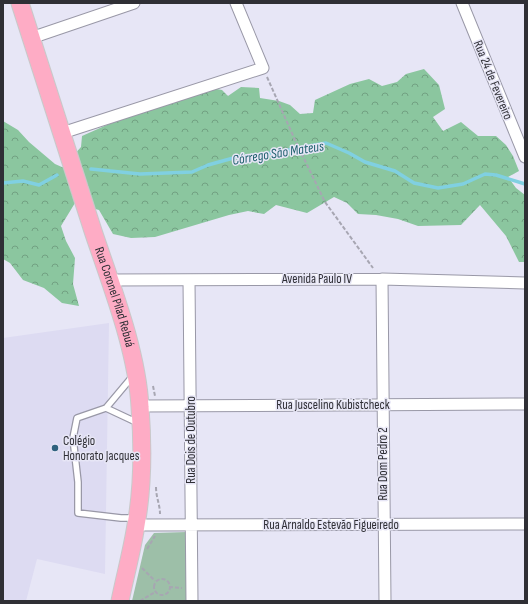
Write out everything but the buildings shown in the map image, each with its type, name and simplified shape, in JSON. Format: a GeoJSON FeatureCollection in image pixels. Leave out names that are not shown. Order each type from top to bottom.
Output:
{"type":"FeatureCollection","features":[{"type":"Feature","properties":{"kind":"main road","name":"Rua Coronel Pilad Rebuá"},"geometry":{"type":"LineString","coordinates":[[20,3],[109,280],[136,373],[141,425],[141,478],[137,522],[120,601]]}},
{"type":"Feature","properties":{"kind":"street"},"geometry":{"type":"LineString","coordinates":[[32,38],[134,3]]}},
{"type":"Feature","properties":{"kind":"street"},"geometry":{"type":"LineString","coordinates":[[62,132],[263,68],[236,3]]}},
{"type":"Feature","properties":{"kind":"street","name":"Rua 24 de Fevereiro"},"geometry":{"type":"LineString","coordinates":[[462,3],[525,157]]}},
{"type":"Feature","properties":{"kind":"street","name":"Avenida Paulo IV"},"geometry":{"type":"LineString","coordinates":[[109,280],[382,279],[525,283]]}},
{"type":"Feature","properties":{"kind":"street","name":"Rua Dom Pedro 2"},"geometry":{"type":"LineString","coordinates":[[382,279],[385,601]]}},
{"type":"Feature","properties":{"kind":"street","name":"Rua Dois de Outubro"},"geometry":{"type":"LineString","coordinates":[[189,280],[192,601]]}},
{"type":"Feature","properties":{"kind":"street","name":"Rua Juscelino Kubistcheck"},"geometry":{"type":"LineString","coordinates":[[140,406],[525,404]]}},
{"type":"Feature","properties":{"kind":"street","name":"Rua Arnaldo Estevão Figueiredo"},"geometry":{"type":"LineString","coordinates":[[137,522],[191,525],[525,524]]}},
{"type":"Feature","properties":{"kind":"lane"},"geometry":{"type":"LineString","coordinates":[[136,373],[106,408],[77,418],[73,438],[78,482],[78,513],[121,518],[137,522]]}},
{"type":"Feature","properties":{"kind":"lane"},"geometry":{"type":"LineString","coordinates":[[106,408],[141,425]]}},
{"type":"Feature","properties":{"kind":"path"},"geometry":{"type":"LineString","coordinates":[[263,68],[325,202],[382,279]]}},
{"type":"Feature","properties":{"kind":"path"},"geometry":{"type":"LineString","coordinates":[[142,568],[156,582]]}},
{"type":"Feature","properties":{"kind":"path"},"geometry":{"type":"LineString","coordinates":[[155,592],[163,594],[168,591],[169,588],[168,583],[164,579],[156,582]]}},
{"type":"Feature","properties":{"kind":"path"},"geometry":{"type":"LineString","coordinates":[[155,592],[154,586],[156,582]]}},
{"type":"Feature","properties":{"kind":"path"},"geometry":{"type":"LineString","coordinates":[[140,601],[155,592]]}},
{"type":"Feature","properties":{"kind":"shaded area","name":"Colégio Honorato Jacques"},"geometry":{"type":"Polygon","coordinates":[[[109,323],[105,574],[37,559],[26,601],[3,601],[3,338],[109,323]]]}},
{"type":"Feature","properties":{"kind":"green space"},"geometry":{"type":"Polygon","coordinates":[[[424,69],[439,85],[445,109],[433,117],[443,131],[461,122],[478,136],[496,136],[506,145],[513,156],[519,171],[508,177],[516,188],[525,195],[525,262],[519,262],[506,236],[480,205],[461,225],[418,226],[398,219],[376,215],[358,214],[347,203],[334,197],[307,213],[276,205],[264,214],[248,211],[229,215],[155,237],[131,238],[113,234],[99,210],[88,207],[73,156],[81,147],[82,136],[124,119],[134,112],[181,100],[211,88],[222,90],[228,96],[241,87],[259,88],[260,98],[279,101],[290,105],[300,114],[313,113],[315,100],[350,84],[369,79],[382,86],[397,82],[406,74],[424,69]]]}},
{"type":"Feature","properties":{"kind":"green space"},"geometry":{"type":"Polygon","coordinates":[[[3,121],[18,130],[29,142],[55,164],[71,171],[78,198],[61,226],[66,241],[75,258],[73,284],[79,306],[62,303],[44,288],[23,280],[10,263],[3,259],[3,121]]]}},
{"type":"Feature","properties":{"kind":"green space"},"geometry":{"type":"Polygon","coordinates":[[[187,532],[187,601],[132,601],[145,545],[154,533],[187,532]]]}},
{"type":"Feature","properties":{"kind":"waterway","name":"Córrego São Mateus"},"geometry":{"type":"LineString","coordinates":[[91,169],[140,174],[192,172],[208,165],[237,157],[266,154],[326,143],[365,162],[395,171],[414,183],[438,188],[463,184],[485,174],[496,175],[525,184]]}},
{"type":"Feature","properties":{"kind":"waterway"},"geometry":{"type":"LineString","coordinates":[[3,183],[23,181],[39,185],[57,175]]}},
{"type":"Feature","properties":{"kind":"place","name":"Colégio Honorato Jacques"},"geometry":{"type":"Point","coordinates":[55,448]}}]}
